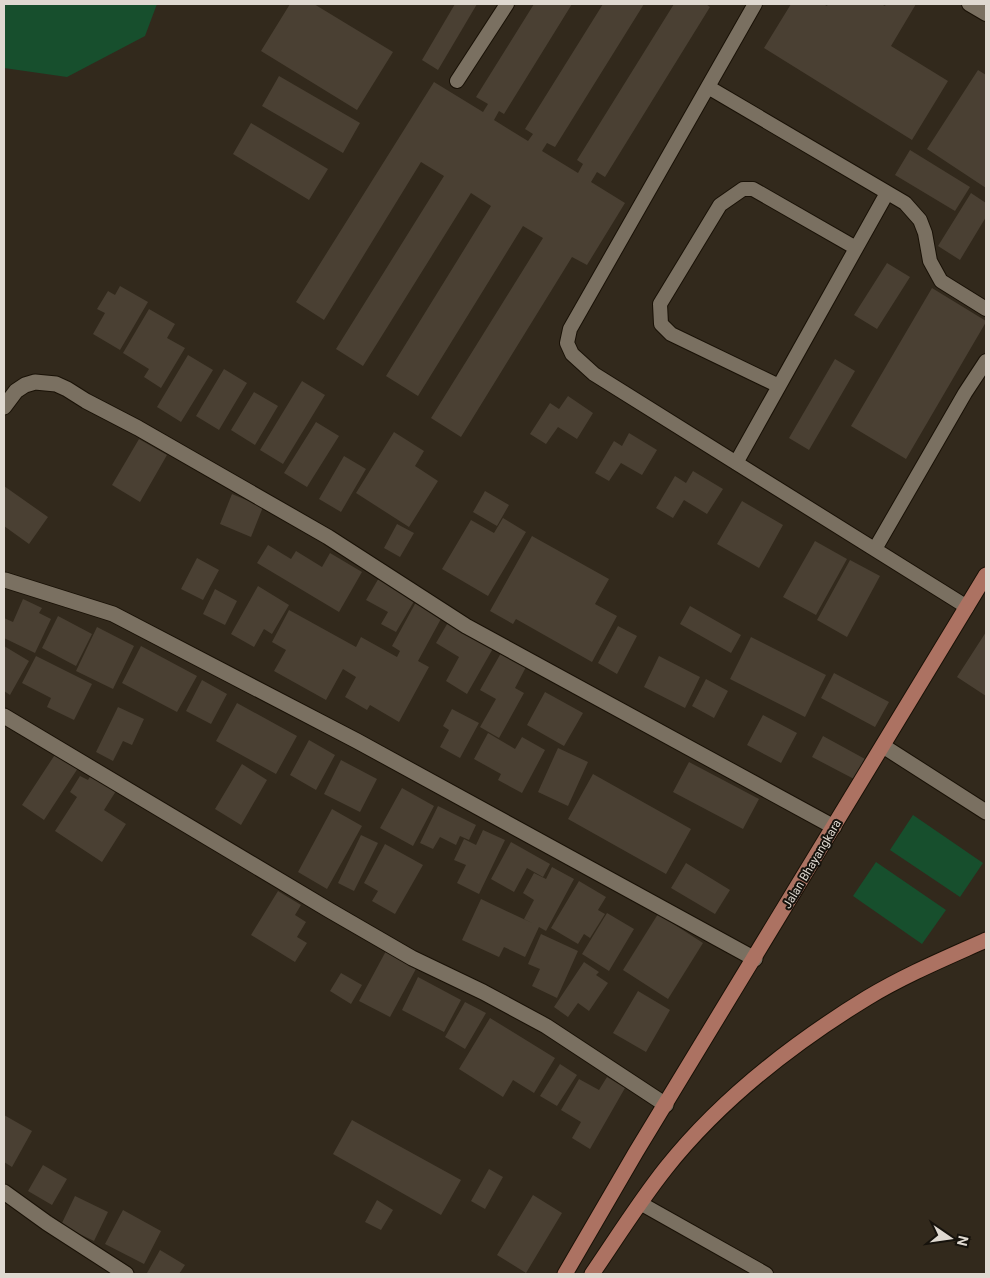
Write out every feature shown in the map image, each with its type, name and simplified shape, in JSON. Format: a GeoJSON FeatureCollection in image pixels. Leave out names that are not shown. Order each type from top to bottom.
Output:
{"type":"FeatureCollection","features":[{"type":"Feature","properties":{"kind":"main road","name":"Jalan Bhayangkara"},"geometry":{"type":"LineString","coordinates":[[565,1274],[636,1152],[755,959],[986,575]]}},
{"type":"Feature","properties":{"kind":"main road"},"geometry":{"type":"LineString","coordinates":[[592,1274],[666,1168],[702,1129],[762,1070],[821,1028],[868,998],[927,966],[986,940]]}},
{"type":"Feature","properties":{"kind":"street"},"geometry":{"type":"LineString","coordinates":[[4,406],[16,391],[35,382],[56,384],[67,389],[328,537],[466,626],[834,827]]}},
{"type":"Feature","properties":{"kind":"street"},"geometry":{"type":"LineString","coordinates":[[5,580],[113,614],[340,732],[755,959]]}},
{"type":"Feature","properties":{"kind":"street"},"geometry":{"type":"LineString","coordinates":[[4,716],[388,944],[546,1026],[666,1105]]}},
{"type":"Feature","properties":{"kind":"street"},"geometry":{"type":"LineString","coordinates":[[883,746],[986,812]]}},
{"type":"Feature","properties":{"kind":"street"},"geometry":{"type":"LineString","coordinates":[[4,1192],[47,1223],[126,1274]]}},
{"type":"Feature","properties":{"kind":"lane"},"geometry":{"type":"LineString","coordinates":[[457,81],[507,4]]}},
{"type":"Feature","properties":{"kind":"lane"},"geometry":{"type":"LineString","coordinates":[[756,4],[570,329],[567,342],[572,354],[594,374],[967,607]]}},
{"type":"Feature","properties":{"kind":"lane"},"geometry":{"type":"LineString","coordinates":[[969,4],[986,14]]}},
{"type":"Feature","properties":{"kind":"lane"},"geometry":{"type":"LineString","coordinates":[[708,87],[904,203],[920,220],[925,233],[930,261],[941,281],[986,309]]}},
{"type":"Feature","properties":{"kind":"lane"},"geometry":{"type":"LineString","coordinates":[[779,386],[671,334],[661,324],[660,304],[720,205],[743,189],[753,189],[856,248]]}},
{"type":"Feature","properties":{"kind":"lane"},"geometry":{"type":"LineString","coordinates":[[736,462],[887,193]]}},
{"type":"Feature","properties":{"kind":"lane"},"geometry":{"type":"LineString","coordinates":[[875,549],[965,393],[986,361]]}},
{"type":"Feature","properties":{"kind":"lane"},"geometry":{"type":"LineString","coordinates":[[640,1203],[766,1274]]}},
{"type":"Feature","properties":{"kind":"green space"},"geometry":{"type":"Polygon","coordinates":[[[4,4],[157,4],[145,36],[67,77],[4,68],[4,4]]]}},
{"type":"Feature","properties":{"kind":"green space"},"geometry":{"type":"Polygon","coordinates":[[[913,815],[983,863],[960,897],[890,850],[913,815]]]}},
{"type":"Feature","properties":{"kind":"green space"},"geometry":{"type":"Polygon","coordinates":[[[876,862],[946,910],[922,944],[853,896],[876,862]]]}},
{"type":"Feature","properties":{"kind":"building"},"geometry":{"type":"Polygon","coordinates":[[[290,4],[314,4],[393,52],[357,110],[261,51],[290,4]]]}},
{"type":"Feature","properties":{"kind":"building"},"geometry":{"type":"Polygon","coordinates":[[[455,4],[477,4],[438,70],[422,60],[455,4]]]}},
{"type":"Feature","properties":{"kind":"building"},"geometry":{"type":"Polygon","coordinates":[[[534,4],[572,4],[504,114],[499,111],[494,120],[528,141],[533,134],[525,129],[603,4],[644,4],[555,147],[547,143],[542,151],[578,173],[583,164],[577,160],[674,4],[706,4],[710,7],[605,177],[597,172],[591,182],[625,203],[587,265],[572,257],[461,437],[431,418],[543,238],[523,226],[418,396],[386,376],[491,206],[471,193],[363,366],[336,349],[444,176],[421,162],[324,320],[296,302],[434,82],[483,112],[488,104],[476,97],[534,4]]]}},
{"type":"Feature","properties":{"kind":"building"},"geometry":{"type":"Polygon","coordinates":[[[791,4],[823,4],[827,6],[828,4],[881,4],[885,6],[886,4],[916,4],[891,46],[948,81],[912,140],[764,48],[791,4]]]}},
{"type":"Feature","properties":{"kind":"building"},"geometry":{"type":"Polygon","coordinates":[[[978,70],[986,75],[986,188],[927,149],[978,70]]]}},
{"type":"Feature","properties":{"kind":"building"},"geometry":{"type":"Polygon","coordinates":[[[279,76],[360,123],[343,153],[262,106],[279,76]]]}},
{"type":"Feature","properties":{"kind":"building"},"geometry":{"type":"Polygon","coordinates":[[[251,123],[328,169],[309,200],[233,154],[251,123]]]}},
{"type":"Feature","properties":{"kind":"building"},"geometry":{"type":"Polygon","coordinates":[[[910,150],[970,187],[955,211],[895,175],[910,150]]]}},
{"type":"Feature","properties":{"kind":"building"},"geometry":{"type":"Polygon","coordinates":[[[971,193],[986,203],[986,217],[960,260],[938,246],[971,193]]]}},
{"type":"Feature","properties":{"kind":"building"},"geometry":{"type":"Polygon","coordinates":[[[887,263],[910,277],[877,329],[854,315],[887,263]]]}},
{"type":"Feature","properties":{"kind":"building"},"geometry":{"type":"Polygon","coordinates":[[[120,286],[148,302],[120,350],[93,334],[105,313],[97,309],[108,291],[115,295],[120,286]]]}},
{"type":"Feature","properties":{"kind":"building"},"geometry":{"type":"Polygon","coordinates":[[[932,288],[986,322],[906,459],[851,426],[932,288]]]}},
{"type":"Feature","properties":{"kind":"building"},"geometry":{"type":"Polygon","coordinates":[[[149,309],[175,324],[167,338],[185,348],[161,388],[144,377],[149,369],[123,353],[149,309]]]}},
{"type":"Feature","properties":{"kind":"building"},"geometry":{"type":"Polygon","coordinates":[[[188,355],[213,370],[181,422],[157,407],[188,355]]]}},
{"type":"Feature","properties":{"kind":"building"},"geometry":{"type":"Polygon","coordinates":[[[835,359],[855,371],[809,450],[789,438],[835,359]]]}},
{"type":"Feature","properties":{"kind":"building"},"geometry":{"type":"Polygon","coordinates":[[[224,369],[247,383],[219,430],[196,416],[224,369]]]}},
{"type":"Feature","properties":{"kind":"building"},"geometry":{"type":"Polygon","coordinates":[[[302,381],[325,395],[283,464],[260,450],[302,381]]]}},
{"type":"Feature","properties":{"kind":"building"},"geometry":{"type":"Polygon","coordinates":[[[254,392],[278,406],[255,445],[231,430],[254,392]]]}},
{"type":"Feature","properties":{"kind":"building"},"geometry":{"type":"Polygon","coordinates":[[[568,396],[593,413],[577,439],[558,427],[546,444],[530,434],[550,403],[559,409],[568,396]]]}},
{"type":"Feature","properties":{"kind":"building"},"geometry":{"type":"Polygon","coordinates":[[[316,422],[339,436],[307,487],[284,473],[316,422]]]}},
{"type":"Feature","properties":{"kind":"building"},"geometry":{"type":"Polygon","coordinates":[[[394,432],[424,451],[415,466],[438,481],[409,527],[356,493],[394,432]]]}},
{"type":"Feature","properties":{"kind":"building"},"geometry":{"type":"Polygon","coordinates":[[[629,433],[657,450],[642,475],[621,463],[609,481],[595,473],[614,441],[622,446],[629,433]]]}},
{"type":"Feature","properties":{"kind":"building"},"geometry":{"type":"Polygon","coordinates":[[[139,439],[167,455],[140,502],[112,485],[139,439]]]}},
{"type":"Feature","properties":{"kind":"building"},"geometry":{"type":"Polygon","coordinates":[[[344,456],[366,469],[341,512],[319,499],[344,456]]]}},
{"type":"Feature","properties":{"kind":"building"},"geometry":{"type":"Polygon","coordinates":[[[693,471],[723,489],[707,514],[684,500],[673,518],[656,508],[675,476],[686,483],[693,471]]]}},
{"type":"Feature","properties":{"kind":"building"},"geometry":{"type":"Polygon","coordinates":[[[4,486],[48,517],[29,544],[4,526],[4,486]]]}},
{"type":"Feature","properties":{"kind":"building"},"geometry":{"type":"Polygon","coordinates":[[[485,491],[509,505],[497,526],[473,512],[485,491]]]}},
{"type":"Feature","properties":{"kind":"building"},"geometry":{"type":"Polygon","coordinates":[[[232,494],[263,507],[251,537],[220,524],[232,494]]]}},
{"type":"Feature","properties":{"kind":"building"},"geometry":{"type":"Polygon","coordinates":[[[742,501],[783,525],[759,568],[717,544],[742,501]]]}},
{"type":"Feature","properties":{"kind":"building"},"geometry":{"type":"Polygon","coordinates":[[[503,518],[526,532],[488,596],[442,569],[471,520],[494,533],[503,518]]]}},
{"type":"Feature","properties":{"kind":"building"},"geometry":{"type":"Polygon","coordinates":[[[397,524],[414,533],[400,557],[384,548],[397,524]]]}},
{"type":"Feature","properties":{"kind":"building"},"geometry":{"type":"Polygon","coordinates":[[[532,536],[609,579],[595,604],[617,616],[592,662],[516,619],[513,624],[490,611],[532,536]]]}},
{"type":"Feature","properties":{"kind":"building"},"geometry":{"type":"Polygon","coordinates":[[[815,541],[847,559],[816,615],[783,597],[815,541]]]}},
{"type":"Feature","properties":{"kind":"building"},"geometry":{"type":"Polygon","coordinates":[[[268,545],[291,559],[296,551],[322,567],[330,553],[362,572],[339,612],[257,563],[268,545]]]}},
{"type":"Feature","properties":{"kind":"building"},"geometry":{"type":"Polygon","coordinates":[[[197,558],[219,570],[203,600],[181,589],[197,558]]]}},
{"type":"Feature","properties":{"kind":"building"},"geometry":{"type":"Polygon","coordinates":[[[850,560],[880,576],[847,637],[817,620],[850,560]]]}},
{"type":"Feature","properties":{"kind":"building"},"geometry":{"type":"Polygon","coordinates":[[[380,576],[416,598],[396,632],[381,624],[388,612],[366,600],[380,576]]]}},
{"type":"Feature","properties":{"kind":"building"},"geometry":{"type":"Polygon","coordinates":[[[258,586],[289,605],[272,634],[264,629],[254,647],[231,634],[258,586]]]}},
{"type":"Feature","properties":{"kind":"building"},"geometry":{"type":"Polygon","coordinates":[[[215,589],[237,601],[225,625],[203,614],[215,589]]]}},
{"type":"Feature","properties":{"kind":"building"},"geometry":{"type":"Polygon","coordinates":[[[23,599],[42,608],[39,613],[51,619],[35,653],[4,638],[4,618],[13,622],[23,599]]]}},
{"type":"Feature","properties":{"kind":"building"},"geometry":{"type":"Polygon","coordinates":[[[416,602],[442,617],[418,661],[429,667],[399,722],[370,705],[367,710],[345,697],[356,677],[343,669],[326,700],[274,671],[286,650],[272,642],[289,610],[356,647],[361,637],[397,657],[400,651],[392,646],[416,602]]]}},
{"type":"Feature","properties":{"kind":"building"},"geometry":{"type":"Polygon","coordinates":[[[690,606],[741,635],[731,653],[680,624],[690,606]]]}},
{"type":"Feature","properties":{"kind":"building"},"geometry":{"type":"Polygon","coordinates":[[[58,616],[92,634],[76,666],[42,648],[58,616]]]}},
{"type":"Feature","properties":{"kind":"building"},"geometry":{"type":"Polygon","coordinates":[[[450,619],[495,645],[467,694],[446,681],[459,657],[436,643],[450,619]]]}},
{"type":"Feature","properties":{"kind":"building"},"geometry":{"type":"Polygon","coordinates":[[[618,626],[637,636],[617,674],[598,663],[618,626]]]}},
{"type":"Feature","properties":{"kind":"building"},"geometry":{"type":"Polygon","coordinates":[[[97,627],[134,646],[113,689],[76,671],[97,627]]]}},
{"type":"Feature","properties":{"kind":"building"},"geometry":{"type":"Polygon","coordinates":[[[986,632],[986,696],[957,677],[986,632]]]}},
{"type":"Feature","properties":{"kind":"building"},"geometry":{"type":"Polygon","coordinates":[[[751,637],[826,675],[805,717],[730,679],[751,637]]]}},
{"type":"Feature","properties":{"kind":"building"},"geometry":{"type":"Polygon","coordinates":[[[4,646],[29,661],[10,695],[4,691],[4,646]]]}},
{"type":"Feature","properties":{"kind":"building"},"geometry":{"type":"Polygon","coordinates":[[[141,646],[197,676],[177,712],[122,683],[141,646]]]}},
{"type":"Feature","properties":{"kind":"building"},"geometry":{"type":"Polygon","coordinates":[[[501,653],[526,667],[515,688],[524,693],[499,738],[480,727],[496,699],[480,690],[501,653]]]}},
{"type":"Feature","properties":{"kind":"building"},"geometry":{"type":"Polygon","coordinates":[[[36,656],[92,684],[74,720],[47,707],[51,698],[22,683],[36,656]]]}},
{"type":"Feature","properties":{"kind":"building"},"geometry":{"type":"Polygon","coordinates":[[[659,656],[700,677],[685,708],[644,687],[659,656]]]}},
{"type":"Feature","properties":{"kind":"building"},"geometry":{"type":"Polygon","coordinates":[[[834,673],[889,702],[875,727],[821,698],[834,673]]]}},
{"type":"Feature","properties":{"kind":"building"},"geometry":{"type":"Polygon","coordinates":[[[706,679],[728,691],[714,718],[692,706],[706,679]]]}},
{"type":"Feature","properties":{"kind":"building"},"geometry":{"type":"Polygon","coordinates":[[[202,680],[227,694],[211,724],[186,711],[202,680]]]}},
{"type":"Feature","properties":{"kind":"building"},"geometry":{"type":"Polygon","coordinates":[[[545,692],[583,713],[564,746],[527,725],[545,692]]]}},
{"type":"Feature","properties":{"kind":"building"},"geometry":{"type":"Polygon","coordinates":[[[237,703],[297,736],[276,774],[216,741],[237,703]]]}},
{"type":"Feature","properties":{"kind":"building"},"geometry":{"type":"Polygon","coordinates":[[[118,707],[144,719],[132,745],[123,741],[113,761],[96,752],[118,707]]]}},
{"type":"Feature","properties":{"kind":"building"},"geometry":{"type":"Polygon","coordinates":[[[452,709],[479,723],[460,758],[440,747],[449,730],[443,726],[452,709]]]}},
{"type":"Feature","properties":{"kind":"building"},"geometry":{"type":"Polygon","coordinates":[[[763,715],[797,733],[781,763],[747,745],[763,715]]]}},
{"type":"Feature","properties":{"kind":"building"},"geometry":{"type":"Polygon","coordinates":[[[488,733],[515,749],[522,737],[545,750],[522,793],[498,780],[501,774],[474,759],[488,733]]]}},
{"type":"Feature","properties":{"kind":"building"},"geometry":{"type":"Polygon","coordinates":[[[823,736],[865,759],[854,779],[812,757],[823,736]]]}},
{"type":"Feature","properties":{"kind":"building"},"geometry":{"type":"Polygon","coordinates":[[[309,740],[335,755],[316,790],[290,775],[309,740]]]}},
{"type":"Feature","properties":{"kind":"building"},"geometry":{"type":"Polygon","coordinates":[[[558,748],[588,762],[568,806],[538,792],[558,748]]]}},
{"type":"Feature","properties":{"kind":"building"},"geometry":{"type":"Polygon","coordinates":[[[58,750],[80,765],[44,820],[22,805],[58,750]]]}},
{"type":"Feature","properties":{"kind":"building"},"geometry":{"type":"Polygon","coordinates":[[[341,760],[377,779],[360,812],[324,794],[341,760]]]}},
{"type":"Feature","properties":{"kind":"building"},"geometry":{"type":"Polygon","coordinates":[[[689,762],[759,799],[743,829],[673,792],[689,762]]]}},
{"type":"Feature","properties":{"kind":"building"},"geometry":{"type":"Polygon","coordinates":[[[242,764],[267,780],[241,825],[215,809],[242,764]]]}},
{"type":"Feature","properties":{"kind":"building"},"geometry":{"type":"Polygon","coordinates":[[[593,774],[691,829],[666,874],[568,819],[593,774]]]}},
{"type":"Feature","properties":{"kind":"building"},"geometry":{"type":"Polygon","coordinates":[[[91,775],[116,791],[104,810],[126,824],[102,862],[55,831],[77,797],[70,792],[80,776],[88,780],[91,775]]]}},
{"type":"Feature","properties":{"kind":"building"},"geometry":{"type":"Polygon","coordinates":[[[402,788],[434,806],[413,846],[380,828],[402,788]]]}},
{"type":"Feature","properties":{"kind":"building"},"geometry":{"type":"Polygon","coordinates":[[[438,806],[476,825],[469,840],[460,836],[456,845],[440,837],[433,849],[420,843],[438,806]]]}},
{"type":"Feature","properties":{"kind":"building"},"geometry":{"type":"Polygon","coordinates":[[[332,809],[362,826],[327,889],[298,872],[332,809]]]}},
{"type":"Feature","properties":{"kind":"building"},"geometry":{"type":"Polygon","coordinates":[[[483,830],[505,840],[479,894],[457,883],[466,865],[454,860],[464,839],[476,845],[483,830]]]}},
{"type":"Feature","properties":{"kind":"building"},"geometry":{"type":"Polygon","coordinates":[[[361,835],[378,843],[354,891],[338,883],[361,835]]]}},
{"type":"Feature","properties":{"kind":"building"},"geometry":{"type":"Polygon","coordinates":[[[511,842],[550,864],[543,877],[527,868],[514,892],[491,879],[511,842]]]}},
{"type":"Feature","properties":{"kind":"building"},"geometry":{"type":"Polygon","coordinates":[[[385,844],[423,865],[395,914],[372,901],[378,891],[364,883],[385,844]]]}},
{"type":"Feature","properties":{"kind":"building"},"geometry":{"type":"Polygon","coordinates":[[[686,863],[730,890],[715,914],[671,888],[686,863]]]}},
{"type":"Feature","properties":{"kind":"building"},"geometry":{"type":"Polygon","coordinates":[[[552,867],[574,879],[546,931],[539,927],[525,957],[504,947],[499,957],[462,940],[481,899],[532,923],[524,919],[534,900],[523,893],[534,873],[546,879],[552,867]]]}},
{"type":"Feature","properties":{"kind":"building"},"geometry":{"type":"Polygon","coordinates":[[[579,881],[606,897],[598,910],[605,914],[590,938],[584,934],[578,944],[551,928],[579,881]]]}},
{"type":"Feature","properties":{"kind":"building"},"geometry":{"type":"Polygon","coordinates":[[[278,891],[301,905],[295,915],[306,922],[297,937],[307,943],[295,962],[251,935],[278,891]]]}},
{"type":"Feature","properties":{"kind":"building"},"geometry":{"type":"Polygon","coordinates":[[[607,913],[634,929],[609,971],[582,954],[607,913]]]}},
{"type":"Feature","properties":{"kind":"building"},"geometry":{"type":"Polygon","coordinates":[[[658,914],[703,943],[668,999],[623,970],[658,914]]]}},
{"type":"Feature","properties":{"kind":"building"},"geometry":{"type":"Polygon","coordinates":[[[541,934],[578,951],[557,998],[532,986],[540,969],[528,964],[541,934]]]}},
{"type":"Feature","properties":{"kind":"building"},"geometry":{"type":"Polygon","coordinates":[[[386,951],[417,967],[390,1017],[359,1001],[386,951]]]}},
{"type":"Feature","properties":{"kind":"building"},"geometry":{"type":"Polygon","coordinates":[[[584,962],[599,972],[596,975],[608,983],[589,1011],[578,1003],[568,1017],[554,1007],[584,962]]]}},
{"type":"Feature","properties":{"kind":"building"},"geometry":{"type":"Polygon","coordinates":[[[341,973],[362,985],[351,1004],[330,991],[341,973]]]}},
{"type":"Feature","properties":{"kind":"building"},"geometry":{"type":"Polygon","coordinates":[[[418,977],[461,1000],[444,1032],[402,1010],[418,977]]]}},
{"type":"Feature","properties":{"kind":"building"},"geometry":{"type":"Polygon","coordinates":[[[638,991],[670,1010],[646,1052],[613,1033],[638,991]]]}},
{"type":"Feature","properties":{"kind":"building"},"geometry":{"type":"Polygon","coordinates":[[[465,1002],[486,1013],[465,1049],[445,1037],[465,1002]]]}},
{"type":"Feature","properties":{"kind":"building"},"geometry":{"type":"Polygon","coordinates":[[[490,1018],[555,1058],[534,1093],[513,1080],[503,1097],[459,1069],[490,1018]]]}},
{"type":"Feature","properties":{"kind":"building"},"geometry":{"type":"Polygon","coordinates":[[[560,1064],[577,1075],[557,1106],[540,1096],[560,1064]]]}},
{"type":"Feature","properties":{"kind":"building"},"geometry":{"type":"Polygon","coordinates":[[[607,1077],[625,1088],[590,1149],[572,1138],[581,1122],[561,1110],[579,1079],[599,1090],[607,1077]]]}},
{"type":"Feature","properties":{"kind":"building"},"geometry":{"type":"Polygon","coordinates":[[[4,1115],[32,1131],[12,1167],[4,1162],[4,1115]]]}},
{"type":"Feature","properties":{"kind":"building"},"geometry":{"type":"Polygon","coordinates":[[[352,1120],[461,1180],[441,1215],[333,1154],[352,1120]]]}},
{"type":"Feature","properties":{"kind":"building"},"geometry":{"type":"Polygon","coordinates":[[[43,1165],[67,1179],[52,1205],[28,1191],[43,1165]]]}},
{"type":"Feature","properties":{"kind":"building"},"geometry":{"type":"Polygon","coordinates":[[[489,1169],[503,1177],[485,1209],[471,1201],[489,1169]]]}},
{"type":"Feature","properties":{"kind":"building"},"geometry":{"type":"Polygon","coordinates":[[[533,1195],[562,1213],[526,1273],[497,1255],[533,1195]]]}},
{"type":"Feature","properties":{"kind":"building"},"geometry":{"type":"Polygon","coordinates":[[[75,1196],[108,1212],[94,1241],[61,1225],[75,1196]]]}},
{"type":"Feature","properties":{"kind":"building"},"geometry":{"type":"Polygon","coordinates":[[[377,1200],[393,1210],[381,1230],[365,1222],[377,1200]]]}},
{"type":"Feature","properties":{"kind":"building"},"geometry":{"type":"Polygon","coordinates":[[[123,1210],[161,1231],[144,1264],[105,1244],[123,1210]]]}},
{"type":"Feature","properties":{"kind":"building"},"geometry":{"type":"Polygon","coordinates":[[[160,1250],[185,1265],[179,1274],[147,1273],[160,1250]]]}}]}
